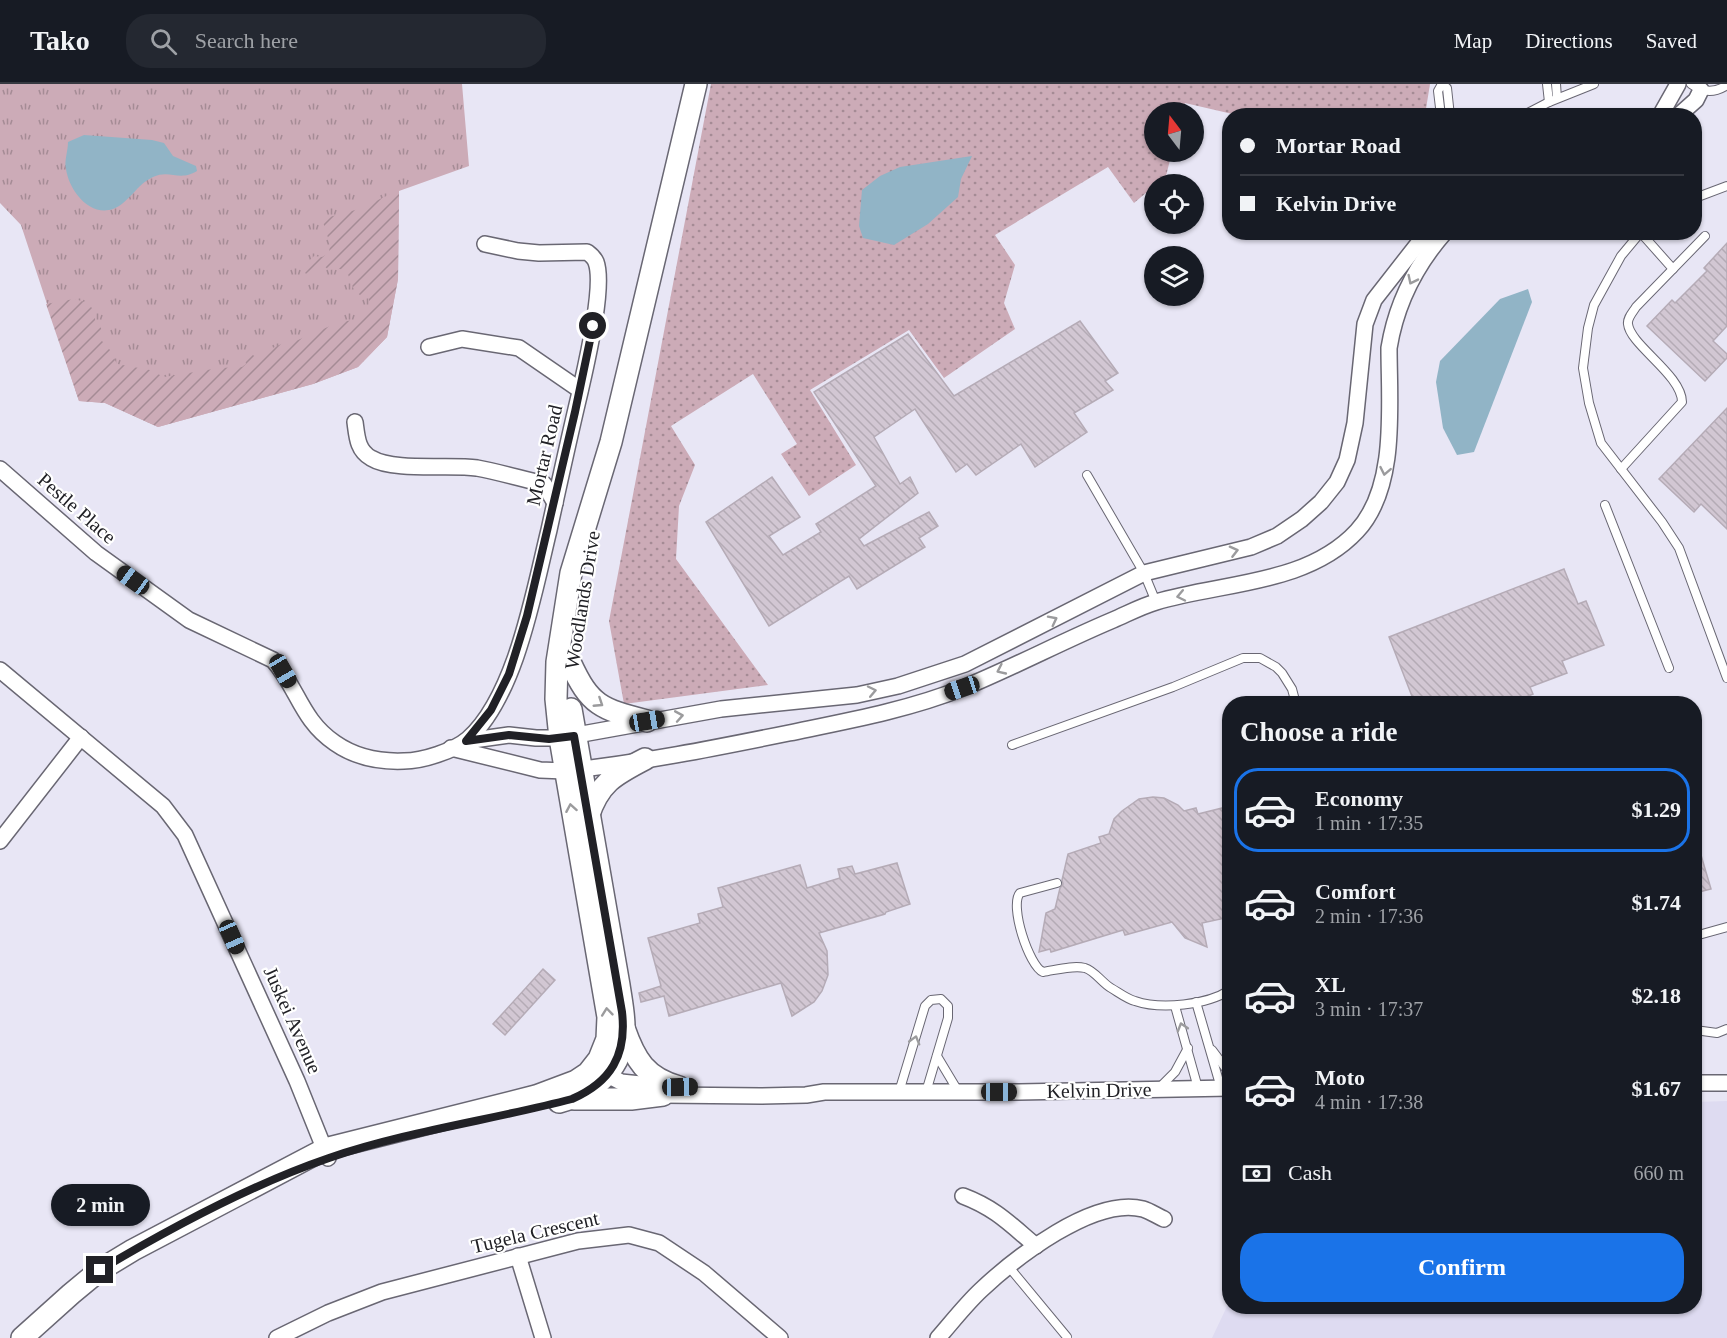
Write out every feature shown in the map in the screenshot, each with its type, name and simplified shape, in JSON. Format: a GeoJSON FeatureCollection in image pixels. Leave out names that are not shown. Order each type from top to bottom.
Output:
{"type":"FeatureCollection","features":[{"type":"Feature","properties":{"kind":"main road","name":"Woodlands Drive"},"geometry":{"type":"LineString","coordinates":[[597,1074],[606,1039],[608,1017],[567,737],[556,699],[557,662],[571,573],[611,442],[696,84]]}},
{"type":"Feature","properties":{"kind":"main road","name":"Woodlands Drive"},"geometry":{"type":"LineString","coordinates":[[567,737],[573,633],[589,546],[607,474],[611,442]]}},
{"type":"Feature","properties":{"kind":"main road"},"geometry":{"type":"LineString","coordinates":[[570,662],[581,686],[596,702],[605,708],[647,721]]}},
{"type":"Feature","properties":{"kind":"main road"},"geometry":{"type":"LineString","coordinates":[[588,818],[597,794],[605,784],[615,775],[645,759]]}},
{"type":"Feature","properties":{"kind":"main road","name":"Woodlands Drive"},"geometry":{"type":"LineString","coordinates":[[572,770],[588,818],[615,964],[624,1028],[619,1053],[597,1074]]}},
{"type":"Feature","properties":{"kind":"main road"},"geometry":{"type":"LineString","coordinates":[[624,1028],[641,1065],[671,1091]]}},
{"type":"Feature","properties":{"kind":"main road"},"geometry":{"type":"LineString","coordinates":[[22,1338],[100,1270],[266,1181],[326,1154],[536,1096],[597,1074]]}},
{"type":"Feature","properties":{"kind":"main road"},"geometry":{"type":"LineString","coordinates":[[572,1099],[590,1090],[597,1074]]}},
{"type":"Feature","properties":{"kind":"main road"},"geometry":{"type":"LineString","coordinates":[[326,1154],[572,1099],[631,1099],[671,1091]]}},
{"type":"Feature","properties":{"kind":"street"},"geometry":{"type":"LineString","coordinates":[[1664,108],[1678,84]]}},
{"type":"Feature","properties":{"kind":"street"},"geometry":{"type":"LineString","coordinates":[[1687,108],[1696,100],[1696,87]]}},
{"type":"Feature","properties":{"kind":"street"},"geometry":{"type":"LineString","coordinates":[[466,741],[509,735],[536,738],[567,737],[721,709],[857,695],[930,677],[965,664],[1144,573],[1251,547],[1277,536],[1302,519],[1321,502],[1337,482],[1347,460],[1355,423],[1365,324],[1374,300],[1422,240]]}},
{"type":"Feature","properties":{"kind":"street"},"geometry":{"type":"LineString","coordinates":[[451,748],[540,770],[572,770],[725,746],[898,709],[962,688],[1060,642],[1156,602],[1272,576],[1311,564],[1340,547],[1359,530],[1382,488],[1387,459],[1389,348],[1392,332],[1402,301],[1414,275],[1438,240]]}},
{"type":"Feature","properties":{"kind":"street","name":"Mortar Road"},"geometry":{"type":"LineString","coordinates":[[451,748],[466,741],[491,710],[509,674],[527,616],[555,503],[590,346],[598,284],[595,261],[584,251],[539,253],[486,244]]}},
{"type":"Feature","properties":{"kind":"street"},"geometry":{"type":"LineString","coordinates":[[429,346],[462,339],[519,348],[580,390]]}},
{"type":"Feature","properties":{"kind":"street"},"geometry":{"type":"LineString","coordinates":[[355,422],[357,443],[371,458],[390,464],[475,468],[544,484],[555,503]]}},
{"type":"Feature","properties":{"kind":"street","name":"Pestle Place"},"geometry":{"type":"LineString","coordinates":[[0,469],[96,554],[180,614],[212,632],[248,646],[273,660],[283,671],[307,716],[324,734],[345,749],[369,758],[391,762],[419,760],[451,748]]}},
{"type":"Feature","properties":{"kind":"street","name":"Juskei Avenue"},"geometry":{"type":"LineString","coordinates":[[0,670],[163,806],[185,835],[297,1081],[326,1154]]}},
{"type":"Feature","properties":{"kind":"street"},"geometry":{"type":"LineString","coordinates":[[0,841],[81,737]]}},
{"type":"Feature","properties":{"kind":"street","name":"Kelvin Drive"},"geometry":{"type":"LineString","coordinates":[[597,1074],[628,1091],[771,1096],[824,1092],[1222,1088]]}},
{"type":"Feature","properties":{"kind":"street"},"geometry":{"type":"LineString","coordinates":[[1702,1083],[1727,1083]]}},
{"type":"Feature","properties":{"kind":"street"},"geometry":{"type":"LineString","coordinates":[[963,1196],[998,1213],[1036,1245]]}},
{"type":"Feature","properties":{"kind":"street"},"geometry":{"type":"LineString","coordinates":[[938,1338],[981,1290],[1009,1267],[1036,1245],[1086,1217],[1115,1209],[1142,1209],[1164,1219]]}},
{"type":"Feature","properties":{"kind":"street","name":"Tugela Crescent"},"geometry":{"type":"LineString","coordinates":[[277,1338],[328,1313],[382,1292],[518,1256],[603,1237],[629,1235],[659,1243],[704,1273],[780,1338]]}},
{"type":"Feature","properties":{"kind":"street"},"geometry":{"type":"LineString","coordinates":[[518,1256],[543,1338]]}},
{"type":"Feature","properties":{"kind":"lane"},"geometry":{"type":"LineString","coordinates":[[1442,84],[1438,91],[1444,108]]}},
{"type":"Feature","properties":{"kind":"lane"},"geometry":{"type":"LineString","coordinates":[[1547,84],[1549,102]]}},
{"type":"Feature","properties":{"kind":"lane"},"geometry":{"type":"LineString","coordinates":[[1556,84],[1557,98]]}},
{"type":"Feature","properties":{"kind":"lane"},"geometry":{"type":"LineString","coordinates":[[1537,108],[1594,84]]}},
{"type":"Feature","properties":{"kind":"lane"},"geometry":{"type":"LineString","coordinates":[[1696,87],[1715,91],[1727,85]]}},
{"type":"Feature","properties":{"kind":"lane"},"geometry":{"type":"LineString","coordinates":[[1702,195],[1727,186]]}},
{"type":"Feature","properties":{"kind":"lane"},"geometry":{"type":"LineString","coordinates":[[1635,240],[1621,256],[1594,305],[1588,328],[1583,368],[1589,403],[1601,443],[1662,522],[1679,548],[1727,678]]}},
{"type":"Feature","properties":{"kind":"lane"},"geometry":{"type":"LineString","coordinates":[[1647,240],[1673,269]]}},
{"type":"Feature","properties":{"kind":"lane"},"geometry":{"type":"LineString","coordinates":[[1621,469],[1682,402],[1680,391],[1672,379],[1632,334],[1628,319],[1636,307],[1700,240]]}},
{"type":"Feature","properties":{"kind":"lane"},"geometry":{"type":"LineString","coordinates":[[1086,475],[1144,573],[1156,602]]}},
{"type":"Feature","properties":{"kind":"lane"},"geometry":{"type":"LineString","coordinates":[[1605,505],[1669,668]]}},
{"type":"Feature","properties":{"kind":"lane"},"geometry":{"type":"LineString","coordinates":[[1012,745],[1173,687],[1243,658],[1260,658],[1276,667],[1292,689],[1294,696]]}},
{"type":"Feature","properties":{"kind":"lane"},"geometry":{"type":"LineString","coordinates":[[1057,883],[1027,890],[1017,897],[1015,902],[1021,931],[1038,970],[1043,972],[1088,969],[1108,986],[1135,1001],[1160,1006],[1175,1006],[1222,995]]}},
{"type":"Feature","properties":{"kind":"lane"},"geometry":{"type":"LineString","coordinates":[[1702,934],[1727,927]]}},
{"type":"Feature","properties":{"kind":"lane"},"geometry":{"type":"LineString","coordinates":[[899,1092],[925,1006],[936,999],[944,1001],[949,1013],[926,1092]]}},
{"type":"Feature","properties":{"kind":"lane"},"geometry":{"type":"LineString","coordinates":[[1196,1002],[1222,1080]]}},
{"type":"Feature","properties":{"kind":"lane"},"geometry":{"type":"LineString","coordinates":[[1175,1006],[1198,1088]]}},
{"type":"Feature","properties":{"kind":"lane"},"geometry":{"type":"LineString","coordinates":[[1702,1031],[1717,1033],[1727,1029]]}},
{"type":"Feature","properties":{"kind":"lane"},"geometry":{"type":"LineString","coordinates":[[1158,1089],[1175,1072],[1188,1048]]}},
{"type":"Feature","properties":{"kind":"lane"},"geometry":{"type":"LineString","coordinates":[[1210,1049],[1222,1064]]}},
{"type":"Feature","properties":{"kind":"lane"},"geometry":{"type":"LineString","coordinates":[[937,1056],[959,1092]]}},
{"type":"Feature","properties":{"kind":"lane"},"geometry":{"type":"LineString","coordinates":[[1009,1267],[1067,1337]]}},
{"type":"Feature","properties":{"kind":"shaded area"},"geometry":{"type":"Polygon","coordinates":[[[1727,1101],[1727,1338],[1212,1338],[1223,1314],[1702,1314],[1702,1102],[1727,1101]]]}},
{"type":"Feature","properties":{"kind":"green space"},"geometry":{"type":"Polygon","coordinates":[[[0,84],[462,84],[469,166],[399,191],[398,279],[387,337],[358,367],[313,384],[158,427],[105,403],[79,401],[21,225],[0,203],[0,84]]]}},
{"type":"Feature","properties":{"kind":"green space"},"geometry":{"type":"Polygon","coordinates":[[[711,84],[1430,84],[1426,108],[1222,108],[1222,112],[1204,107],[1204,102],[1144,102],[1144,162],[1170,162],[1166,174],[1144,174],[1144,195],[1134,203],[1108,167],[995,235],[1015,265],[1004,303],[1015,329],[944,378],[909,330],[810,390],[856,465],[809,496],[781,454],[797,444],[753,374],[671,426],[695,465],[679,506],[676,559],[768,685],[624,704],[609,621],[711,84]]]}},
{"type":"Feature","properties":{"kind":"green space"},"geometry":{"type":"Polygon","coordinates":[[[399,190],[398,279],[387,337],[358,367],[313,384],[158,427],[105,403],[79,401],[46,304],[74,299],[89,303],[95,314],[95,321],[101,328],[102,341],[117,364],[150,370],[164,377],[219,368],[242,367],[246,364],[244,355],[248,352],[256,357],[264,355],[268,350],[286,342],[298,340],[337,323],[363,318],[369,308],[369,297],[357,292],[347,272],[340,269],[329,270],[318,265],[306,274],[304,266],[314,256],[322,257],[329,253],[330,244],[322,219],[359,209],[399,190]]]}},
{"type":"Feature","properties":{"kind":"water"},"geometry":{"type":"Polygon","coordinates":[[[84,135],[164,143],[173,156],[196,166],[197,171],[180,176],[165,174],[153,177],[142,184],[119,206],[113,209],[96,209],[88,205],[76,193],[68,177],[65,163],[68,142],[84,135]]]}},
{"type":"Feature","properties":{"kind":"water"},"geometry":{"type":"Polygon","coordinates":[[[972,156],[961,179],[958,197],[928,224],[894,245],[863,238],[859,226],[862,190],[880,176],[900,167],[972,156]]]}},
{"type":"Feature","properties":{"kind":"water"},"geometry":{"type":"Polygon","coordinates":[[[1528,289],[1532,302],[1474,452],[1457,455],[1443,428],[1436,382],[1440,361],[1500,299],[1528,289]]]}},
{"type":"Feature","properties":{"kind":"building"},"geometry":{"type":"Polygon","coordinates":[[[1727,243],[1727,326],[1713,341],[1727,354],[1727,358],[1705,381],[1647,326],[1672,300],[1675,303],[1707,271],[1704,268],[1727,243]]]}},
{"type":"Feature","properties":{"kind":"building"},"geometry":{"type":"Polygon","coordinates":[[[1080,321],[1118,373],[1105,381],[1113,390],[1074,413],[1087,432],[1035,467],[1021,444],[976,475],[967,464],[956,472],[915,409],[874,437],[900,484],[910,477],[918,493],[859,539],[864,546],[929,512],[938,526],[919,538],[925,547],[857,589],[849,576],[769,626],[706,522],[772,477],[800,517],[769,536],[783,555],[821,532],[816,524],[876,486],[814,392],[908,334],[954,396],[1080,321]]]}},
{"type":"Feature","properties":{"kind":"building"},"geometry":{"type":"Polygon","coordinates":[[[1727,408],[1727,529],[1701,504],[1694,512],[1659,479],[1727,408]]]}},
{"type":"Feature","properties":{"kind":"building"},"geometry":{"type":"Polygon","coordinates":[[[1564,569],[1578,604],[1586,601],[1604,645],[1562,661],[1567,673],[1530,687],[1533,694],[1528,696],[1412,696],[1389,637],[1564,569]]]}},
{"type":"Feature","properties":{"kind":"building"},"geometry":{"type":"Polygon","coordinates":[[[1164,798],[1184,811],[1196,808],[1198,814],[1222,808],[1222,919],[1202,923],[1207,947],[1185,938],[1172,922],[1125,935],[1123,930],[1051,952],[1050,949],[1039,952],[1046,913],[1055,909],[1063,884],[1068,854],[1101,843],[1099,837],[1109,834],[1114,819],[1139,799],[1164,798]]]}},
{"type":"Feature","properties":{"kind":"building"},"geometry":{"type":"Polygon","coordinates":[[[1702,859],[1711,889],[1702,891],[1702,859]]]}},
{"type":"Feature","properties":{"kind":"building"},"geometry":{"type":"Polygon","coordinates":[[[897,863],[910,904],[885,914],[819,933],[827,951],[828,975],[822,991],[814,1002],[792,1016],[781,983],[669,1016],[664,996],[641,1002],[639,993],[661,986],[648,938],[700,923],[698,914],[723,907],[718,888],[800,865],[807,888],[840,878],[838,869],[852,866],[855,874],[897,863]]]}},
{"type":"Feature","properties":{"kind":"building"},"geometry":{"type":"Polygon","coordinates":[[[543,969],[555,980],[505,1035],[493,1024],[543,969]]]}},
{"type":"Feature","properties":{"kind":"route"},"geometry":{"type":"LineString","coordinates":[[100,1270],[133,1250],[266,1181],[351,1151],[572,1099],[590,1090],[607,1076],[616,1061],[623,1041],[624,1028],[619,985],[574,736],[549,739],[509,735],[466,741],[491,710],[509,674],[527,616],[540,568],[593,326]]}}]}
